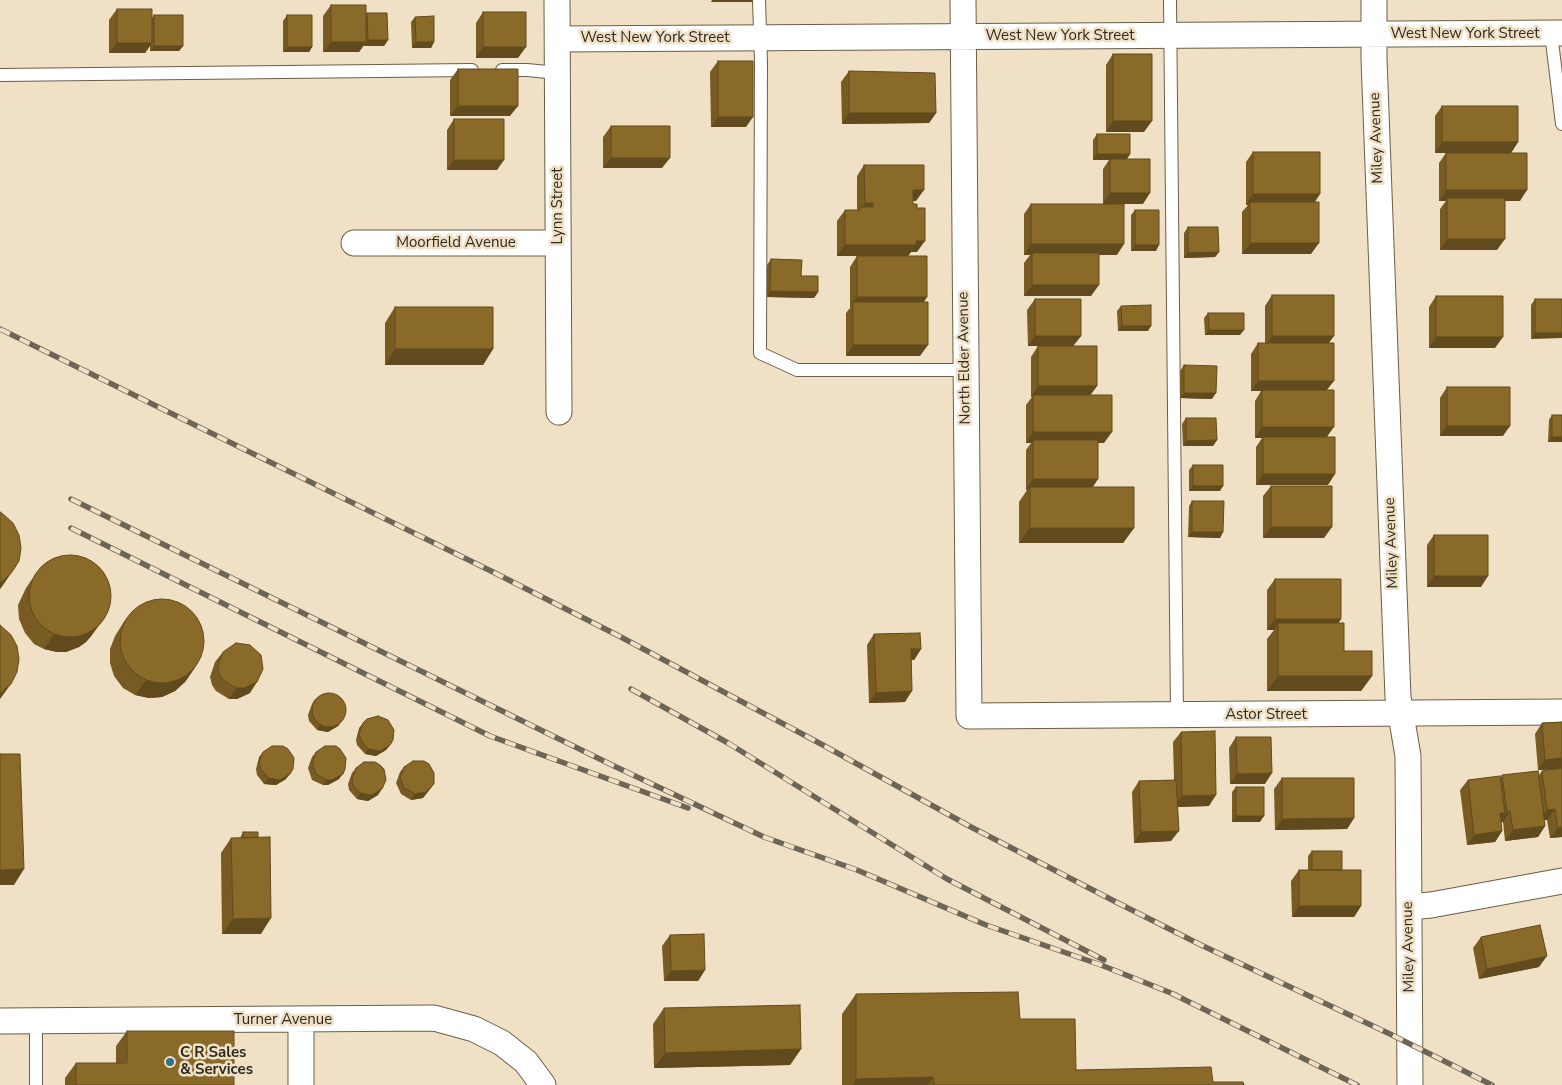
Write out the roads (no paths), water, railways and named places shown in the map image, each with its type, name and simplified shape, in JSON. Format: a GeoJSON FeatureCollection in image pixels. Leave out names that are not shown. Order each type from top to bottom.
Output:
{"type":"FeatureCollection","features":[{"type":"Feature","properties":{"kind":"street","name":"Lynn Street"},"geometry":{"type":"LineString","coordinates":[[557,0],[559,412]]}},
{"type":"Feature","properties":{"kind":"street","name":"North Elder Avenue"},"geometry":{"type":"LineString","coordinates":[[963,0],[969,716]]}},
{"type":"Feature","properties":{"kind":"street","name":"Miley Avenue"},"geometry":{"type":"LineString","coordinates":[[1374,0],[1397,677],[1408,756],[1410,1085]]}},
{"type":"Feature","properties":{"kind":"street","name":"West New York Street"},"geometry":{"type":"LineString","coordinates":[[558,39],[1556,33]]}},
{"type":"Feature","properties":{"kind":"street","name":"Moorfield Avenue"},"geometry":{"type":"LineString","coordinates":[[354,243],[558,243]]}},
{"type":"Feature","properties":{"kind":"street","name":"Astor Street"},"geometry":{"type":"LineString","coordinates":[[969,716],[1562,712]]}},
{"type":"Feature","properties":{"kind":"street"},"geometry":{"type":"LineString","coordinates":[[1409,907],[1431,905],[1562,881]]}},
{"type":"Feature","properties":{"kind":"street","name":"Turner Avenue"},"geometry":{"type":"LineString","coordinates":[[0,1021],[434,1018],[474,1029],[502,1043],[526,1062],[543,1085]]}},
{"type":"Feature","properties":{"kind":"street"},"geometry":{"type":"LineString","coordinates":[[301,1020],[301,1085]]}},
{"type":"Feature","properties":{"kind":"lane"},"geometry":{"type":"LineString","coordinates":[[759,0],[760,353],[797,370],[965,370]]}},
{"type":"Feature","properties":{"kind":"lane"},"geometry":{"type":"LineString","coordinates":[[1170,0],[1177,715]]}},
{"type":"Feature","properties":{"kind":"lane"},"geometry":{"type":"LineString","coordinates":[[1556,33],[1562,124]]}},
{"type":"Feature","properties":{"kind":"lane"},"geometry":{"type":"LineString","coordinates":[[0,75],[517,70],[558,73]]}},
{"type":"Feature","properties":{"kind":"lane"},"geometry":{"type":"LineString","coordinates":[[36,1021],[36,1085]]}},
{"type":"Feature","properties":{"kind":"railway"},"geometry":{"type":"LineString","coordinates":[[0,329],[619,636],[971,827],[1118,903],[1492,1085]]}},
{"type":"Feature","properties":{"kind":"railway"},"geometry":{"type":"LineString","coordinates":[[71,499],[614,766],[764,837],[857,870],[986,925],[1101,965],[1176,995]]}},
{"type":"Feature","properties":{"kind":"railway"},"geometry":{"type":"LineString","coordinates":[[71,528],[490,736],[688,808]]}},
{"type":"Feature","properties":{"kind":"railway"},"geometry":{"type":"LineString","coordinates":[[631,689],[728,743],[947,879],[1104,960]]}},
{"type":"Feature","properties":{"kind":"railway"},"geometry":{"type":"LineString","coordinates":[[1171,993],[1357,1085]]}},
{"type":"Feature","properties":{"kind":"place","name":"C R Sales & Services"},"geometry":{"type":"Point","coordinates":[170,1062]}}]}
